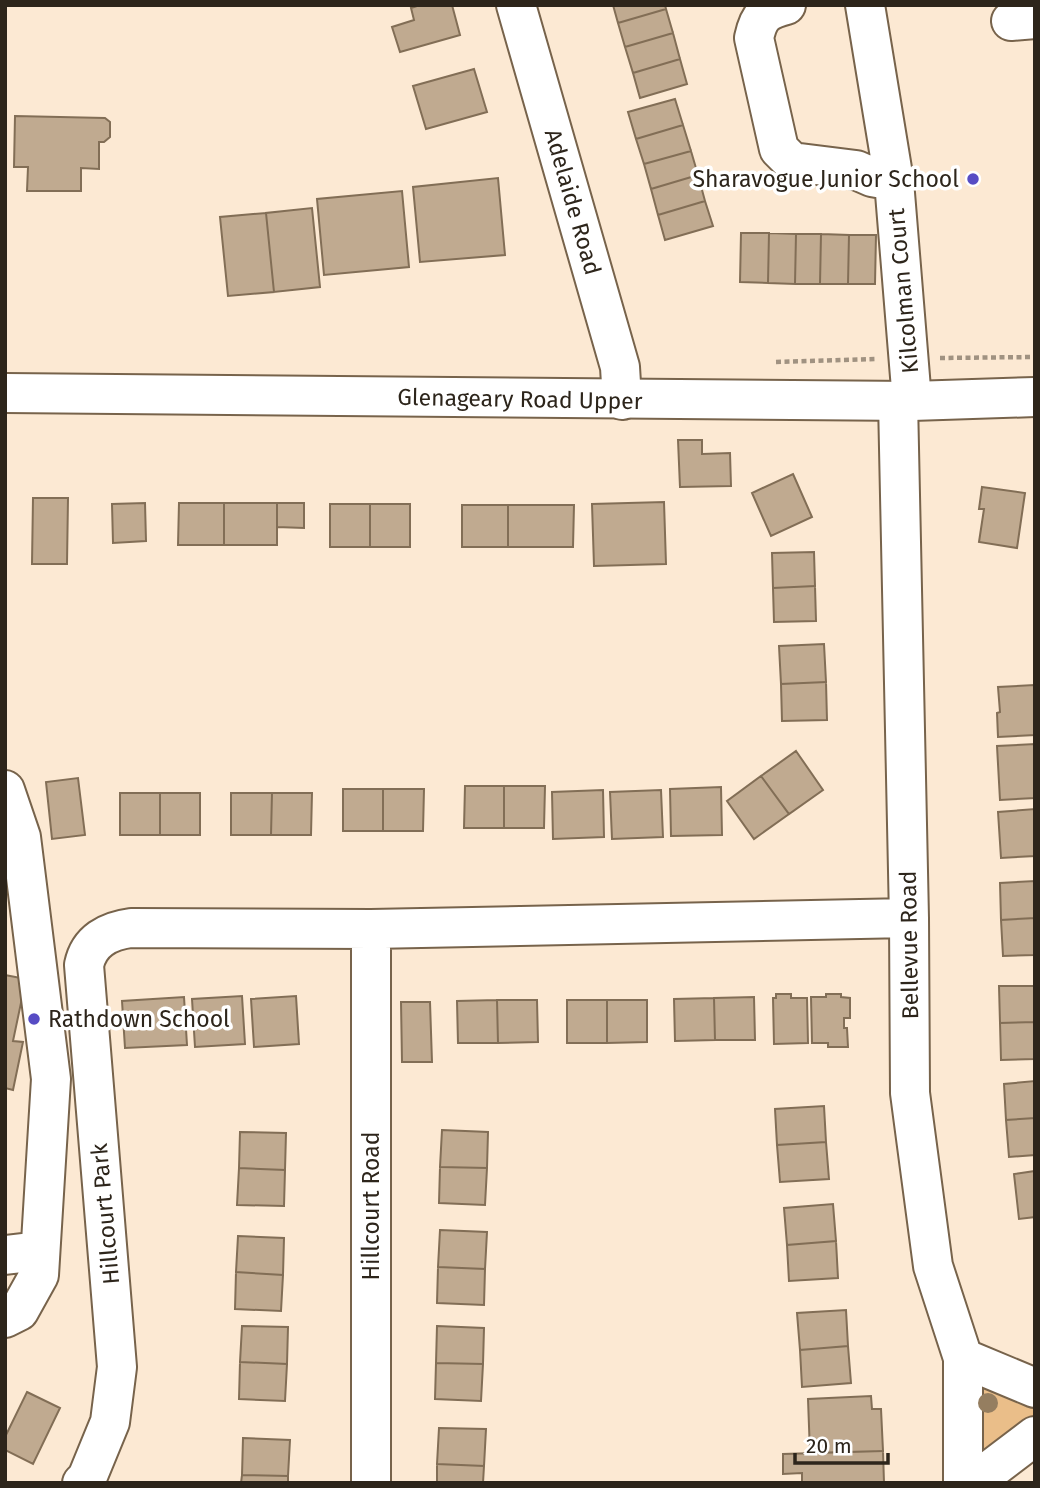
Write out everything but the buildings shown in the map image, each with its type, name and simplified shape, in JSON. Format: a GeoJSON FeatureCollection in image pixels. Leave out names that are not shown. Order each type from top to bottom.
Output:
{"type":"FeatureCollection","features":[{"type":"Feature","properties":{"kind":"street","name":"Adelaide Road"},"geometry":{"type":"LineString","coordinates":[[516,5],[620,367],[622,400]]}},
{"type":"Feature","properties":{"kind":"street","name":"Kilcolman Court"},"geometry":{"type":"LineString","coordinates":[[786,5],[768,10],[757,24],[754,38],[779,149],[792,162],[856,170],[872,177],[894,181]]}},
{"type":"Feature","properties":{"kind":"street","name":"Kilcolman Court"},"geometry":{"type":"LineString","coordinates":[[865,5],[894,181],[905,401]]}},
{"type":"Feature","properties":{"kind":"street","name":"Glenageary Road Upper"},"geometry":{"type":"LineString","coordinates":[[5,393],[622,400],[905,401],[1035,397]]}},
{"type":"Feature","properties":{"kind":"street","name":"Bellevue Road"},"geometry":{"type":"LineString","coordinates":[[905,401],[910,1093],[933,1266],[963,1358],[963,1483]]}},
{"type":"Feature","properties":{"kind":"street"},"geometry":{"type":"LineString","coordinates":[[5,790],[21,837],[51,1079],[22,1253],[39,1275],[19,1311],[5,1318]]}},
{"type":"Feature","properties":{"kind":"street"},"geometry":{"type":"LineString","coordinates":[[371,929],[909,918]]}},
{"type":"Feature","properties":{"kind":"street","name":"Hillcourt Park"},"geometry":{"type":"LineString","coordinates":[[82,1483],[87,1478],[110,1422],[117,1367],[86,956],[97,941],[117,930],[131,928],[371,929]]}},
{"type":"Feature","properties":{"kind":"street","name":"Hillcourt Road"},"geometry":{"type":"LineString","coordinates":[[371,929],[371,1483]]}},
{"type":"Feature","properties":{"kind":"street"},"geometry":{"type":"LineString","coordinates":[[963,1358],[1035,1388]]}},
{"type":"Feature","properties":{"kind":"street"},"geometry":{"type":"LineString","coordinates":[[973,1483],[1035,1436]]}},
{"type":"Feature","properties":{"kind":"shaded area"},"geometry":{"type":"Polygon","coordinates":[[[980,1386],[1035,1401],[1035,1416],[977,1458],[980,1386]]]}},
{"type":"Feature","properties":{"kind":"place","name":"Sharavogue Junior School"},"geometry":{"type":"Point","coordinates":[973,179]}},
{"type":"Feature","properties":{"kind":"place","name":"Rathdown School"},"geometry":{"type":"Point","coordinates":[34,1019]}}]}
